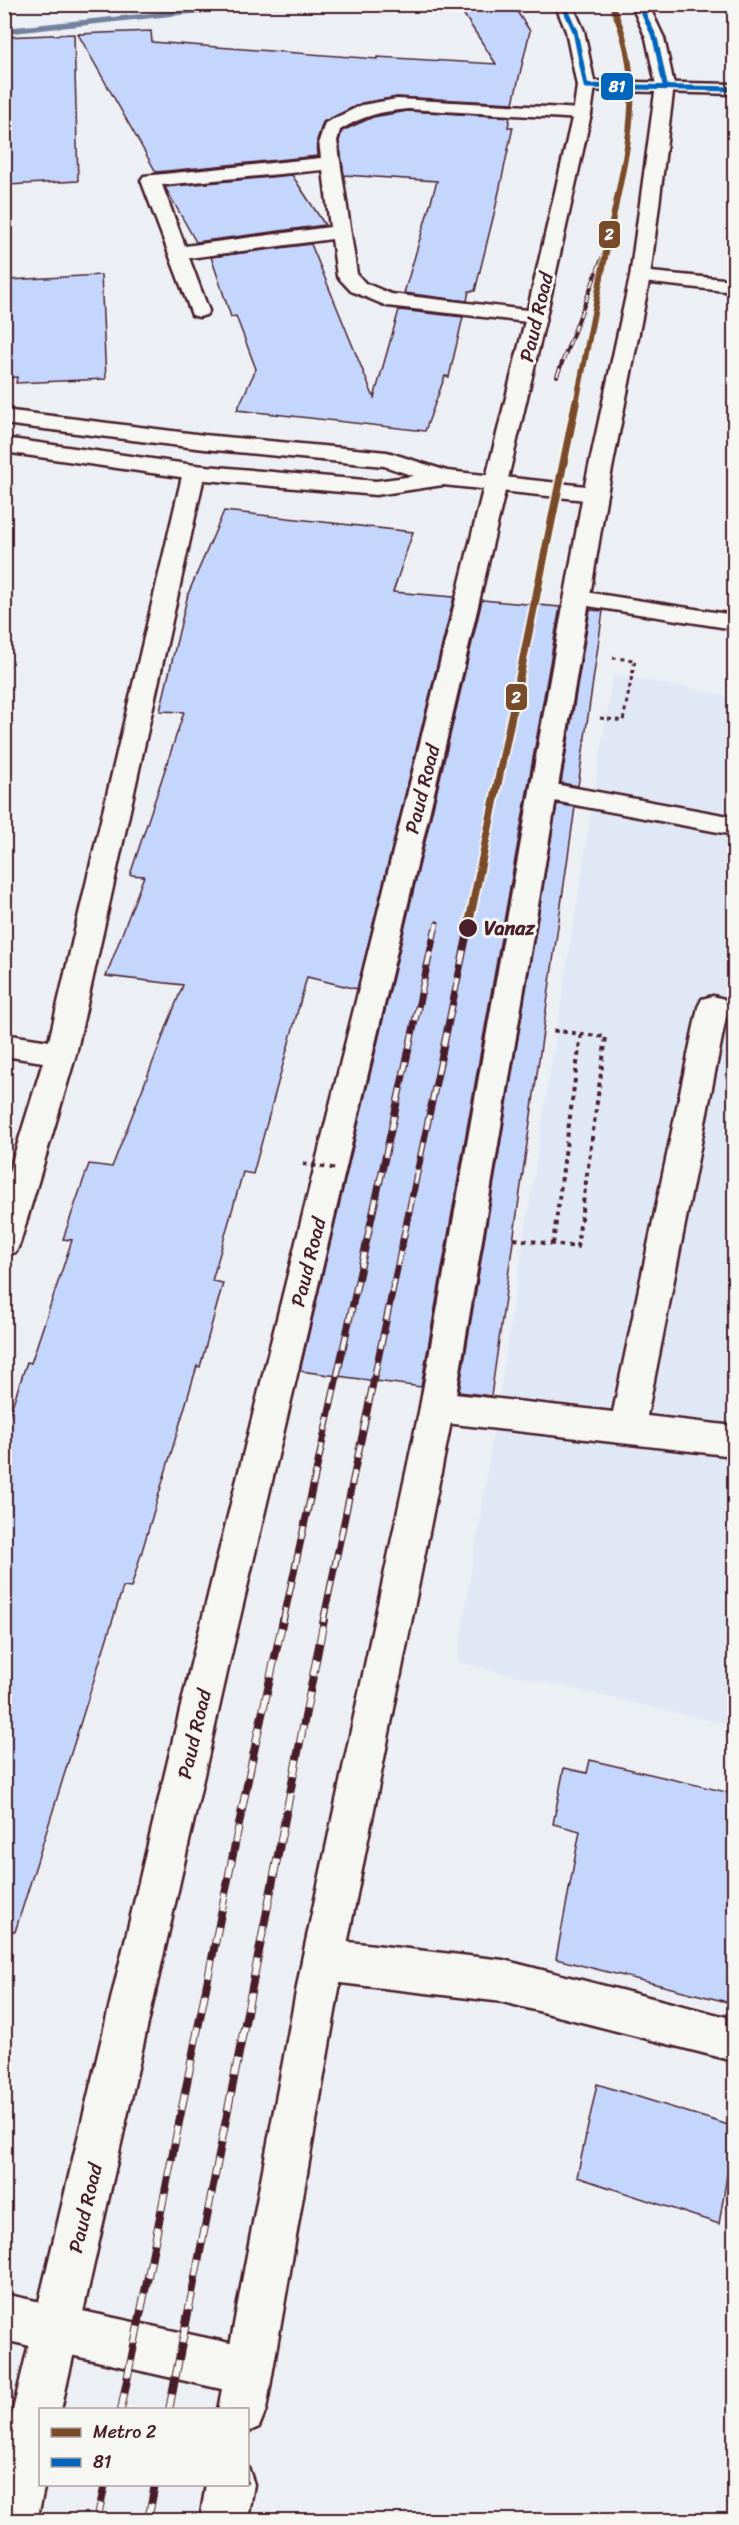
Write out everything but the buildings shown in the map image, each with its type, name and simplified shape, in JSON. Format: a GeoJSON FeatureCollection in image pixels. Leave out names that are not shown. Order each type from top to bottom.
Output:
{"type":"FeatureCollection","features":[{"type":"Feature","properties":{"kind":"main road","name":"Paud Road"},"geometry":{"type":"LineString","coordinates":[[12,2520],[213,1652],[536,317],[582,114],[586,86],[575,31],[563,4]]}},
{"type":"Feature","properties":{"kind":"main road"},"geometry":{"type":"LineString","coordinates":[[4,2317],[57,2328],[245,2390],[323,1959],[437,1407],[595,494],[640,277],[665,86],[655,38],[639,4]]}},
{"type":"Feature","properties":{"kind":"main road"},"geometry":{"type":"LineString","coordinates":[[586,86],[735,88]]}},
{"type":"Feature","properties":{"kind":"main road"},"geometry":{"type":"LineString","coordinates":[[536,317],[387,300],[358,287],[347,276],[328,141],[332,127],[362,109],[380,105],[408,104],[582,114]]}},
{"type":"Feature","properties":{"kind":"main road"},"geometry":{"type":"LineString","coordinates":[[199,311],[152,180],[332,163]]}},
{"type":"Feature","properties":{"kind":"main road"},"geometry":{"type":"LineString","coordinates":[[178,253],[341,232]]}},
{"type":"Feature","properties":{"kind":"main road"},"geometry":{"type":"LineString","coordinates":[[640,277],[735,286]]}},
{"type":"Feature","properties":{"kind":"main road"},"geometry":{"type":"LineString","coordinates":[[4,417],[204,442],[387,459],[444,478],[595,494]]}},
{"type":"Feature","properties":{"kind":"main road"},"geometry":{"type":"LineString","coordinates":[[4,445],[194,472],[376,488],[444,478]]}},
{"type":"Feature","properties":{"kind":"main road"},"geometry":{"type":"LineString","coordinates":[[4,1243],[61,1054],[194,472]]}},
{"type":"Feature","properties":{"kind":"main road"},"geometry":{"type":"LineString","coordinates":[[578,598],[735,622]]}},
{"type":"Feature","properties":{"kind":"main road"},"geometry":{"type":"LineString","coordinates":[[543,791],[735,826]]}},
{"type":"Feature","properties":{"kind":"main road"},"geometry":{"type":"LineString","coordinates":[[627,1428],[713,1007]]}},
{"type":"Feature","properties":{"kind":"main road"},"geometry":{"type":"LineString","coordinates":[[4,1045],[61,1054]]}},
{"type":"Feature","properties":{"kind":"main road"},"geometry":{"type":"LineString","coordinates":[[437,1407],[735,1441]]}},
{"type":"Feature","properties":{"kind":"main road"},"geometry":{"type":"LineString","coordinates":[[323,1959],[503,1981],[735,2040]]}},
{"type":"Feature","properties":{"kind":"main road"},"geometry":{"type":"LineString","coordinates":[[224,2520],[230,2486]]}},
{"type":"Feature","properties":{"kind":"path"},"geometry":{"type":"LineString","coordinates":[[600,718],[623,720],[633,673]]}},
{"type":"Feature","properties":{"kind":"path"},"geometry":{"type":"LineString","coordinates":[[503,1023],[606,1038],[578,1247],[514,1238]]}},
{"type":"Feature","properties":{"kind":"path"},"geometry":{"type":"LineString","coordinates":[[553,1244],[581,1034]]}},
{"type":"Feature","properties":{"kind":"path"},"geometry":{"type":"LineString","coordinates":[[303,1164],[338,1169]]}},
{"type":"Feature","properties":{"kind":"shaded area","name":"Vanaz"},"geometry":{"type":"Polygon","coordinates":[[[613,674],[734,697],[734,1726],[457,1662],[613,674]]]}},
{"type":"Feature","properties":{"kind":"waterway"},"geometry":{"type":"LineString","coordinates":[[4,31],[180,12],[281,4]]}},
{"type":"Feature","properties":{"kind":"railway"},"geometry":{"type":"LineString","coordinates":[[557,376],[609,240]]}},
{"type":"Feature","properties":{"kind":"railway"},"geometry":{"type":"LineString","coordinates":[[435,931],[437,923]]}},
{"type":"Feature","properties":{"kind":"railway"},"geometry":{"type":"LineString","coordinates":[[283,1622],[435,930]]}},
{"type":"Feature","properties":{"kind":"railway"},"geometry":{"type":"LineString","coordinates":[[323,1622],[468,930]]}},
{"type":"Feature","properties":{"kind":"railway"},"geometry":{"type":"LineString","coordinates":[[121,2408],[251,1765],[283,1620]]}},
{"type":"Feature","properties":{"kind":"railway"},"geometry":{"type":"LineString","coordinates":[[169,2408],[324,1620]]}},
{"type":"Feature","properties":{"kind":"railway"},"geometry":{"type":"LineString","coordinates":[[97,2520],[105,2486]]}},
{"type":"Feature","properties":{"kind":"railway"},"geometry":{"type":"LineString","coordinates":[[148,2520],[155,2486]]}},
{"type":"Feature","properties":{"kind":"metro line","name":"2"},"geometry":{"type":"LineString","coordinates":[[468,928],[545,561],[632,119],[630,60],[623,32],[611,4]]}},
{"type":"Feature","properties":{"kind":"transit line","name":"81"},"geometry":{"type":"LineString","coordinates":[[563,4],[575,31],[586,86],[734,89]]}},
{"type":"Feature","properties":{"kind":"transit line","name":"81"},"geometry":{"type":"LineString","coordinates":[[639,4],[655,38],[665,85]]}},
{"type":"Feature","properties":{"kind":"place","name":"Vanaz"},"geometry":{"type":"Point","coordinates":[468,928]}}]}
